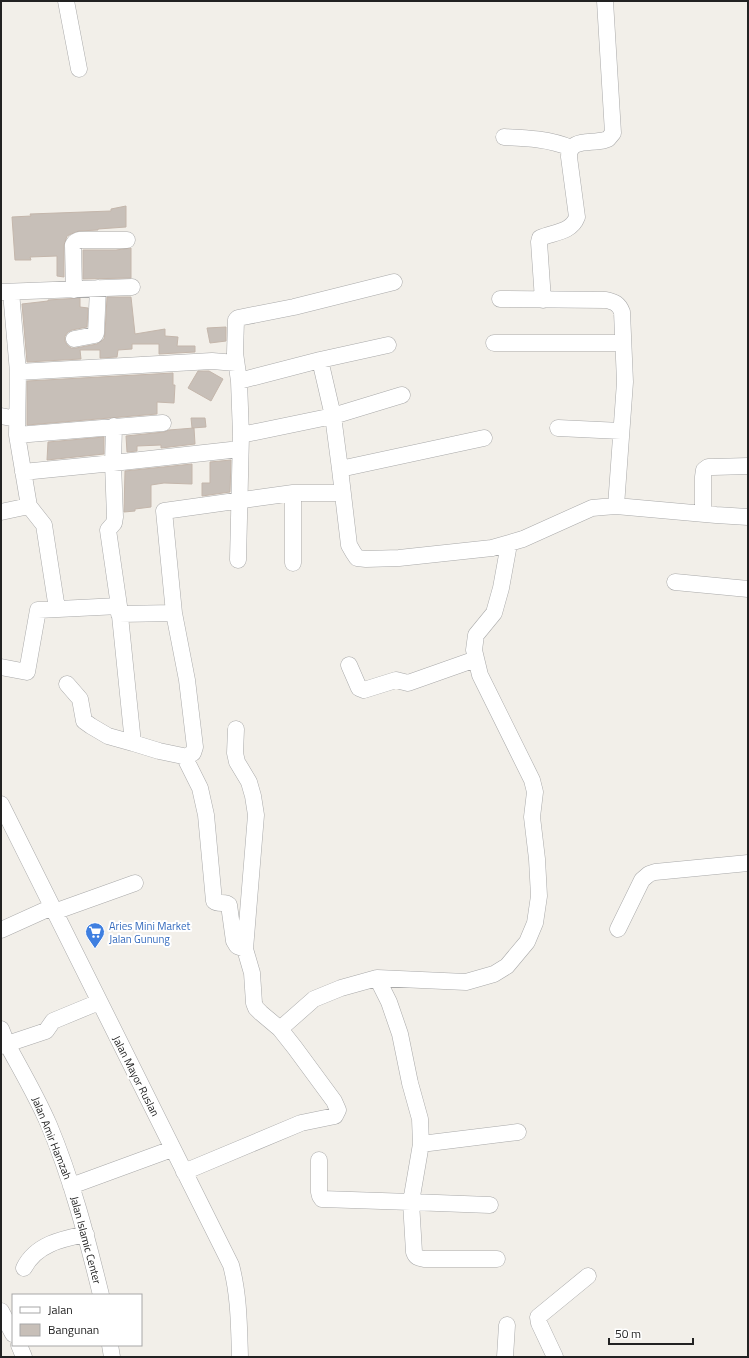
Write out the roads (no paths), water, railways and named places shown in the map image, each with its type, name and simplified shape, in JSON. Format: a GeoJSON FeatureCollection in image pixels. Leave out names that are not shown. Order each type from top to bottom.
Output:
{"type":"FeatureCollection","features":[{"type":"Feature","properties":{"kind":"street"},"geometry":{"type":"LineString","coordinates":[[66,1],[79,69]]}},
{"type":"Feature","properties":{"kind":"street"},"geometry":{"type":"LineString","coordinates":[[544,300],[538,242],[540,238],[569,228],[577,217],[569,152],[571,148],[577,144],[608,139],[613,132],[605,1]]}},
{"type":"Feature","properties":{"kind":"street"},"geometry":{"type":"LineString","coordinates":[[504,137],[547,141],[571,148]]}},
{"type":"Feature","properties":{"kind":"street"},"geometry":{"type":"LineString","coordinates":[[74,290],[73,244],[75,242],[79,240],[127,240]]}},
{"type":"Feature","properties":{"kind":"street"},"geometry":{"type":"LineString","coordinates":[[238,560],[240,442],[239,381],[236,362],[236,320],[238,318],[294,307],[394,282]]}},
{"type":"Feature","properties":{"kind":"street"},"geometry":{"type":"LineString","coordinates":[[57,609],[44,525],[29,506],[17,435],[18,372],[6,292],[132,287]]}},
{"type":"Feature","properties":{"kind":"street"},"geometry":{"type":"LineString","coordinates":[[74,339],[95,335],[96,333],[98,288]]}},
{"type":"Feature","properties":{"kind":"street"},"geometry":{"type":"LineString","coordinates":[[500,299],[606,300],[615,302],[620,306],[622,312],[625,382],[620,431],[620,469],[616,506]]}},
{"type":"Feature","properties":{"kind":"street"},"geometry":{"type":"LineString","coordinates":[[494,343],[623,343]]}},
{"type":"Feature","properties":{"kind":"street"},"geometry":{"type":"LineString","coordinates":[[239,381],[320,360],[388,345]]}},
{"type":"Feature","properties":{"kind":"street"},"geometry":{"type":"LineString","coordinates":[[320,360],[333,416],[349,545],[352,552],[358,558],[399,558],[492,548],[508,544],[544,530],[592,508],[616,506],[748,517]]}},
{"type":"Feature","properties":{"kind":"street"},"geometry":{"type":"LineString","coordinates":[[18,372],[212,361],[236,362]]}},
{"type":"Feature","properties":{"kind":"street"},"geometry":{"type":"LineString","coordinates":[[23,472],[113,463],[240,442],[402,396]]}},
{"type":"Feature","properties":{"kind":"street"},"geometry":{"type":"LineString","coordinates":[[1,416],[17,419]]}},
{"type":"Feature","properties":{"kind":"street"},"geometry":{"type":"LineString","coordinates":[[17,435],[163,423]]}},
{"type":"Feature","properties":{"kind":"street"},"geometry":{"type":"LineString","coordinates":[[114,426],[113,463],[115,517],[114,523],[108,530],[119,610],[133,743]]}},
{"type":"Feature","properties":{"kind":"street"},"geometry":{"type":"LineString","coordinates":[[558,428],[620,431]]}},
{"type":"Feature","properties":{"kind":"street"},"geometry":{"type":"LineString","coordinates":[[340,468],[484,438]]}},
{"type":"Feature","properties":{"kind":"street"},"geometry":{"type":"LineString","coordinates":[[703,514],[704,470],[708,467],[748,466]]}},
{"type":"Feature","properties":{"kind":"street"},"geometry":{"type":"LineString","coordinates":[[244,949],[237,946],[234,941],[229,905],[226,903],[218,904],[214,901],[206,814],[200,788],[187,762],[188,757],[193,753],[194,747],[186,680],[174,613],[164,511],[293,493],[342,493]]}},
{"type":"Feature","properties":{"kind":"street"},"geometry":{"type":"LineString","coordinates":[[293,493],[293,563]]}},
{"type":"Feature","properties":{"kind":"street"},"geometry":{"type":"LineString","coordinates":[[1,512],[29,506]]}},
{"type":"Feature","properties":{"kind":"street"},"geometry":{"type":"LineString","coordinates":[[280,1029],[314,999],[341,988],[377,978],[466,982],[494,974],[507,966],[526,942],[534,923],[539,896],[537,859],[532,817],[535,792],[532,780],[480,675],[474,650],[476,635],[494,613],[501,588],[508,544]]}},
{"type":"Feature","properties":{"kind":"street"},"geometry":{"type":"LineString","coordinates":[[675,582],[748,589]]}},
{"type":"Feature","properties":{"kind":"street"},"geometry":{"type":"LineString","coordinates":[[1,667],[27,672],[38,610],[119,610],[174,613]]}},
{"type":"Feature","properties":{"kind":"street"},"geometry":{"type":"LineString","coordinates":[[349,665],[359,688],[364,690],[396,680],[408,683],[476,659]]}},
{"type":"Feature","properties":{"kind":"street"},"geometry":{"type":"LineString","coordinates":[[67,684],[80,699],[83,717],[86,723],[108,736],[160,751],[188,757]]}},
{"type":"Feature","properties":{"kind":"street"},"geometry":{"type":"LineString","coordinates":[[184,1172],[301,1123],[335,1116],[337,1113],[337,1106],[334,1101],[280,1029],[256,1008],[254,1002],[252,972],[244,949],[256,815],[249,782],[237,762],[235,754],[236,729]]}},
{"type":"Feature","properties":{"kind":"street","name":"Jalan Mayor Ruslan"},"geometry":{"type":"LineString","coordinates":[[1,805],[231,1265],[238,1296],[240,1357]]}},
{"type":"Feature","properties":{"kind":"street"},"geometry":{"type":"LineString","coordinates":[[618,929],[642,880],[648,874],[655,872],[748,863]]}},
{"type":"Feature","properties":{"kind":"street"},"geometry":{"type":"LineString","coordinates":[[1,930],[53,910],[135,883]]}},
{"type":"Feature","properties":{"kind":"street"},"geometry":{"type":"LineString","coordinates":[[377,978],[389,1002],[400,1034],[410,1083],[420,1118],[421,1144],[411,1202],[415,1256],[418,1258],[498,1259]]}},
{"type":"Feature","properties":{"kind":"street"},"geometry":{"type":"LineString","coordinates":[[4,1045],[46,1031],[52,1021],[99,1002]]}},
{"type":"Feature","properties":{"kind":"street","name":"Jalan Amir Hamzah"},"geometry":{"type":"LineString","coordinates":[[1,1029],[4,1045],[34,1093],[49,1124],[71,1186],[172,1149]]}},
{"type":"Feature","properties":{"kind":"street"},"geometry":{"type":"LineString","coordinates":[[421,1144],[518,1132]]}},
{"type":"Feature","properties":{"kind":"street"},"geometry":{"type":"LineString","coordinates":[[319,1160],[319,1192],[322,1199],[490,1205]]}},
{"type":"Feature","properties":{"kind":"street","name":"Jalan Islamic Center"},"geometry":{"type":"LineString","coordinates":[[71,1186],[86,1234],[101,1294]]}},
{"type":"Feature","properties":{"kind":"street"},"geometry":{"type":"LineString","coordinates":[[24,1268],[30,1259],[50,1243],[86,1234]]}},
{"type":"Feature","properties":{"kind":"street"},"geometry":{"type":"LineString","coordinates":[[555,1357],[539,1323],[538,1317],[588,1276]]}},
{"type":"Feature","properties":{"kind":"street"},"geometry":{"type":"LineString","coordinates":[[1,1311],[12,1332]]}},
{"type":"Feature","properties":{"kind":"street"},"geometry":{"type":"LineString","coordinates":[[505,1357],[507,1325]]}},
{"type":"Feature","properties":{"kind":"street"},"geometry":{"type":"LineString","coordinates":[[19,1346],[24,1357]]}},
{"type":"Feature","properties":{"kind":"street"},"geometry":{"type":"LineString","coordinates":[[110,1346],[112,1357]]}},
{"type":"Feature","properties":{"kind":"place","name":"Aries Mini Market Jalan Gunung"},"geometry":{"type":"Point","coordinates":[95,949]}}]}
